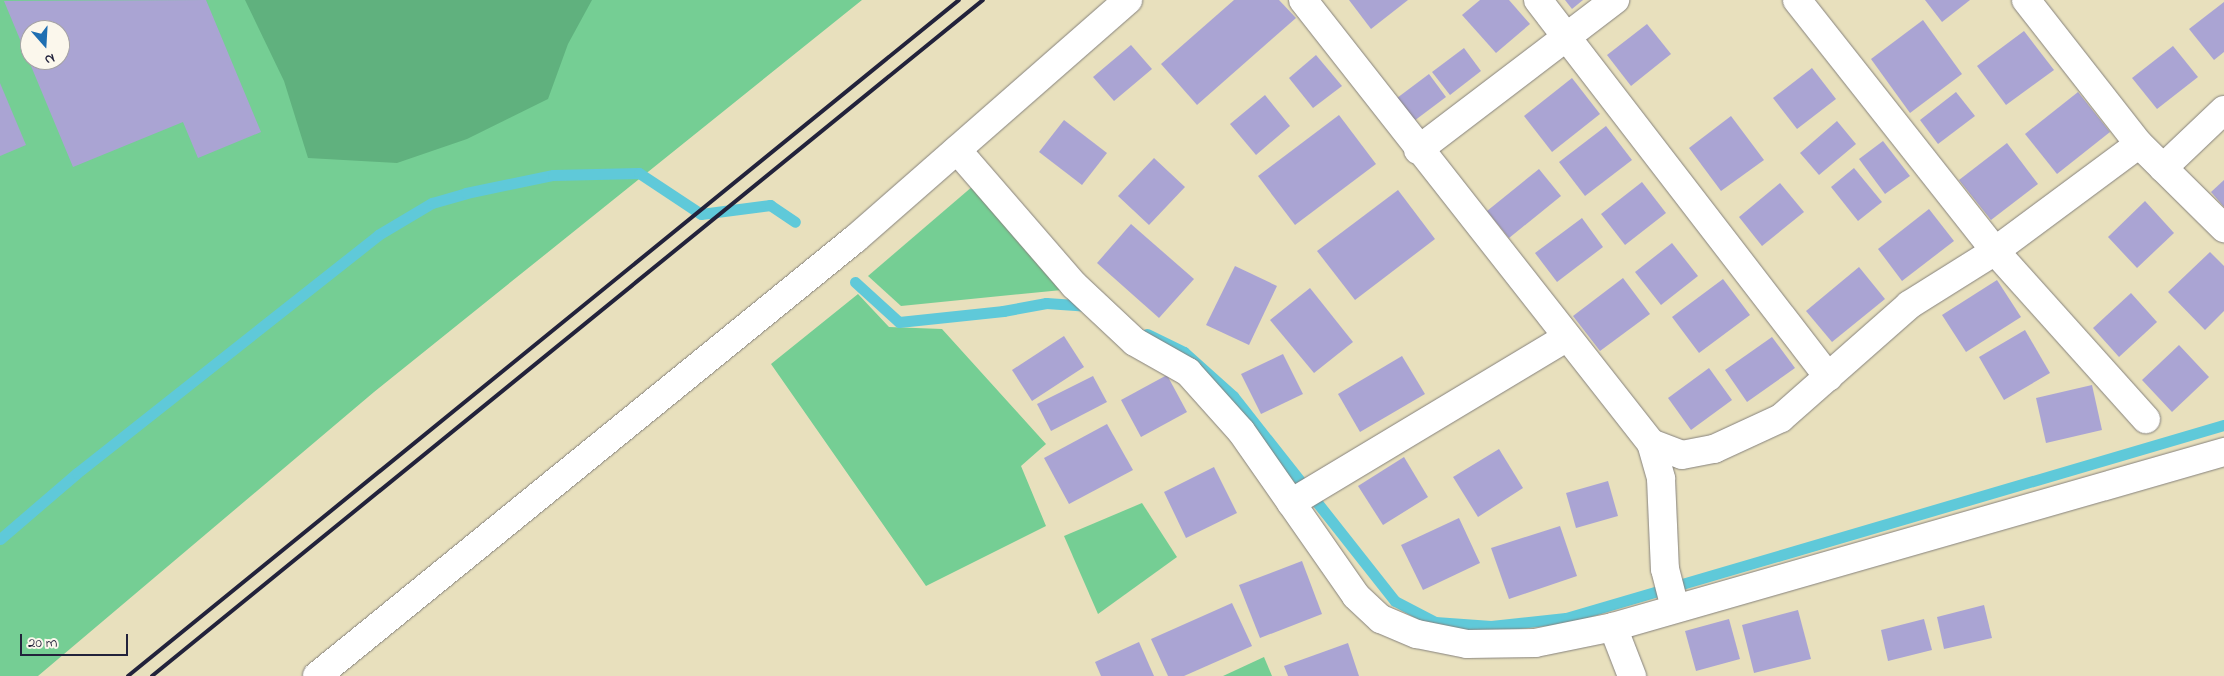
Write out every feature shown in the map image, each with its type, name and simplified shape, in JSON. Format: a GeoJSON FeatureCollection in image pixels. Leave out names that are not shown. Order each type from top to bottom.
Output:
{"type":"FeatureCollection","features":[{"type":"Feature","properties":{"kind":"street"},"geometry":{"type":"LineString","coordinates":[[317,676],[856,239],[1128,0]]}},
{"type":"Feature","properties":{"kind":"street"},"geometry":{"type":"LineString","coordinates":[[1303,0],[1418,150],[1651,443],[1661,479],[1665,570],[1675,608]]}},
{"type":"Feature","properties":{"kind":"street"},"geometry":{"type":"LineString","coordinates":[[1538,0],[1828,377]]}},
{"type":"Feature","properties":{"kind":"street"},"geometry":{"type":"LineString","coordinates":[[1418,150],[1614,0]]}},
{"type":"Feature","properties":{"kind":"street"},"geometry":{"type":"LineString","coordinates":[[1797,0],[1995,251],[2146,419]]}},
{"type":"Feature","properties":{"kind":"street"},"geometry":{"type":"LineString","coordinates":[[2026,0],[2139,144],[2224,228]]}},
{"type":"Feature","properties":{"kind":"street"},"geometry":{"type":"LineString","coordinates":[[2163,168],[2224,110]]}},
{"type":"Feature","properties":{"kind":"street"},"geometry":{"type":"LineString","coordinates":[[1651,443],[1682,455],[1714,449],[1780,418],[1909,305],[1995,251],[2139,144]]}},
{"type":"Feature","properties":{"kind":"street"},"geometry":{"type":"LineString","coordinates":[[957,150],[1074,285],[1135,342],[1188,372],[1241,431],[1356,596],[1382,619],[1417,634],[1467,644],[1535,643],[1613,627],[2224,452]]}},
{"type":"Feature","properties":{"kind":"street"},"geometry":{"type":"LineString","coordinates":[[1291,503],[1567,337]]}},
{"type":"Feature","properties":{"kind":"street"},"geometry":{"type":"LineString","coordinates":[[1613,627],[1632,676]]}},
{"type":"Feature","properties":{"kind":"green space"},"geometry":{"type":"Polygon","coordinates":[[[0,0],[862,0],[374,392],[38,676],[0,676],[0,0]]]}},
{"type":"Feature","properties":{"kind":"green space"},"geometry":{"type":"Polygon","coordinates":[[[245,0],[592,0],[568,44],[548,99],[467,139],[397,163],[308,158],[284,81],[245,0]]]}},
{"type":"Feature","properties":{"kind":"green space"},"geometry":{"type":"Polygon","coordinates":[[[973,186],[1062,290],[901,306],[868,276],[973,186]]]}},
{"type":"Feature","properties":{"kind":"green space"},"geometry":{"type":"Polygon","coordinates":[[[858,294],[889,327],[942,329],[1046,444],[1021,466],[1046,526],[926,586],[771,364],[858,294]]]}},
{"type":"Feature","properties":{"kind":"green space"},"geometry":{"type":"Polygon","coordinates":[[[1142,503],[1177,557],[1098,614],[1064,536],[1142,503]]]}},
{"type":"Feature","properties":{"kind":"green space"},"geometry":{"type":"Polygon","coordinates":[[[1264,657],[1272,676],[1223,676],[1264,657]]]}},
{"type":"Feature","properties":{"kind":"building"},"geometry":{"type":"Polygon","coordinates":[[[206,0],[261,132],[198,158],[183,122],[73,167],[33,70],[70,70],[70,20],[20,20],[20,39],[4,1],[206,0]]]}},
{"type":"Feature","properties":{"kind":"building"},"geometry":{"type":"Polygon","coordinates":[[[1234,0],[1279,0],[1296,18],[1197,105],[1161,64],[1234,0]]]}},
{"type":"Feature","properties":{"kind":"building"},"geometry":{"type":"Polygon","coordinates":[[[1349,0],[1408,0],[1371,29],[1349,0]]]}},
{"type":"Feature","properties":{"kind":"building"},"geometry":{"type":"Polygon","coordinates":[[[1480,0],[1509,0],[1530,24],[1496,53],[1462,15],[1480,0]]]}},
{"type":"Feature","properties":{"kind":"building"},"geometry":{"type":"Polygon","coordinates":[[[1565,0],[1583,0],[1572,9],[1565,0]]]}},
{"type":"Feature","properties":{"kind":"building"},"geometry":{"type":"Polygon","coordinates":[[[1925,0],[1970,0],[1942,22],[1925,0]]]}},
{"type":"Feature","properties":{"kind":"building"},"geometry":{"type":"Polygon","coordinates":[[[2224,2],[2224,52],[2214,60],[2189,29],[2224,2]]]}},
{"type":"Feature","properties":{"kind":"building"},"geometry":{"type":"Polygon","coordinates":[[[1923,20],[1962,74],[1910,113],[1871,59],[1923,20]]]}},
{"type":"Feature","properties":{"kind":"building"},"geometry":{"type":"Polygon","coordinates":[[[1647,24],[1671,54],[1631,86],[1607,55],[1647,24]]]}},
{"type":"Feature","properties":{"kind":"building"},"geometry":{"type":"Polygon","coordinates":[[[2024,31],[2054,70],[2006,105],[1977,66],[2024,31]]]}},
{"type":"Feature","properties":{"kind":"building"},"geometry":{"type":"Polygon","coordinates":[[[1131,45],[1152,69],[1114,101],[1093,77],[1131,45]]]}},
{"type":"Feature","properties":{"kind":"building"},"geometry":{"type":"Polygon","coordinates":[[[2173,46],[2198,77],[2157,109],[2132,78],[2173,46]]]}},
{"type":"Feature","properties":{"kind":"building"},"geometry":{"type":"Polygon","coordinates":[[[1464,48],[1481,71],[1450,95],[1432,72],[1464,48]]]}},
{"type":"Feature","properties":{"kind":"building"},"geometry":{"type":"Polygon","coordinates":[[[1316,55],[1342,86],[1313,108],[1289,78],[1316,55]]]}},
{"type":"Feature","properties":{"kind":"building"},"geometry":{"type":"Polygon","coordinates":[[[1812,68],[1836,99],[1797,129],[1773,98],[1812,68]]]}},
{"type":"Feature","properties":{"kind":"building"},"geometry":{"type":"Polygon","coordinates":[[[1429,74],[1446,97],[1414,121],[1397,98],[1429,74]]]}},
{"type":"Feature","properties":{"kind":"building"},"geometry":{"type":"Polygon","coordinates":[[[1572,78],[1600,114],[1552,152],[1524,116],[1572,78]]]}},
{"type":"Feature","properties":{"kind":"building"},"geometry":{"type":"Polygon","coordinates":[[[0,83],[26,145],[0,156],[0,83]]]}},
{"type":"Feature","properties":{"kind":"building"},"geometry":{"type":"Polygon","coordinates":[[[1956,92],[1975,116],[1938,144],[1920,120],[1956,92]]]}},
{"type":"Feature","properties":{"kind":"building"},"geometry":{"type":"Polygon","coordinates":[[[2078,92],[2110,132],[2057,174],[2025,134],[2078,92]]]}},
{"type":"Feature","properties":{"kind":"building"},"geometry":{"type":"Polygon","coordinates":[[[1265,95],[1290,126],[1256,155],[1230,124],[1265,95]]]}},
{"type":"Feature","properties":{"kind":"building"},"geometry":{"type":"Polygon","coordinates":[[[1339,115],[1376,164],[1295,225],[1258,176],[1339,115]]]}},
{"type":"Feature","properties":{"kind":"building"},"geometry":{"type":"Polygon","coordinates":[[[1731,116],[1764,160],[1721,191],[1689,148],[1731,116]]]}},
{"type":"Feature","properties":{"kind":"building"},"geometry":{"type":"Polygon","coordinates":[[[1064,120],[1107,153],[1082,185],[1039,152],[1064,120]]]}},
{"type":"Feature","properties":{"kind":"building"},"geometry":{"type":"Polygon","coordinates":[[[1837,121],[1856,144],[1819,175],[1800,153],[1837,121]]]}},
{"type":"Feature","properties":{"kind":"building"},"geometry":{"type":"Polygon","coordinates":[[[1606,126],[1632,160],[1585,196],[1559,162],[1606,126]]]}},
{"type":"Feature","properties":{"kind":"building"},"geometry":{"type":"Polygon","coordinates":[[[1883,141],[1910,176],[1885,194],[1859,159],[1883,141]]]}},
{"type":"Feature","properties":{"kind":"building"},"geometry":{"type":"Polygon","coordinates":[[[2007,143],[2038,184],[1991,220],[1959,180],[2007,143]]]}},
{"type":"Feature","properties":{"kind":"building"},"geometry":{"type":"Polygon","coordinates":[[[1154,158],[1185,187],[1149,225],[1118,196],[1154,158]]]}},
{"type":"Feature","properties":{"kind":"building"},"geometry":{"type":"Polygon","coordinates":[[[1854,168],[1882,202],[1858,221],[1831,187],[1854,168]]]}},
{"type":"Feature","properties":{"kind":"building"},"geometry":{"type":"Polygon","coordinates":[[[1539,169],[1561,196],[1509,238],[1487,211],[1539,169]]]}},
{"type":"Feature","properties":{"kind":"building"},"geometry":{"type":"Polygon","coordinates":[[[2224,180],[2224,207],[2211,192],[2224,180]]]}},
{"type":"Feature","properties":{"kind":"building"},"geometry":{"type":"Polygon","coordinates":[[[1642,182],[1666,213],[1625,245],[1601,214],[1642,182]]]}},
{"type":"Feature","properties":{"kind":"building"},"geometry":{"type":"Polygon","coordinates":[[[1780,183],[1804,212],[1762,246],[1739,217],[1780,183]]]}},
{"type":"Feature","properties":{"kind":"building"},"geometry":{"type":"Polygon","coordinates":[[[1398,190],[1435,239],[1355,300],[1317,251],[1398,190]]]}},
{"type":"Feature","properties":{"kind":"building"},"geometry":{"type":"Polygon","coordinates":[[[2145,201],[2174,233],[2137,268],[2108,237],[2145,201]]]}},
{"type":"Feature","properties":{"kind":"building"},"geometry":{"type":"Polygon","coordinates":[[[1929,209],[1954,241],[1902,281],[1878,249],[1929,209]]]}},
{"type":"Feature","properties":{"kind":"building"},"geometry":{"type":"Polygon","coordinates":[[[1582,218],[1603,247],[1557,282],[1535,253],[1582,218]]]}},
{"type":"Feature","properties":{"kind":"building"},"geometry":{"type":"Polygon","coordinates":[[[1131,224],[1194,279],[1159,318],[1097,263],[1131,224]]]}},
{"type":"Feature","properties":{"kind":"building"},"geometry":{"type":"Polygon","coordinates":[[[1672,243],[1698,276],[1661,305],[1635,272],[1672,243]]]}},
{"type":"Feature","properties":{"kind":"building"},"geometry":{"type":"Polygon","coordinates":[[[2210,252],[2224,266],[2224,311],[2205,330],[2168,292],[2210,252]]]}},
{"type":"Feature","properties":{"kind":"building"},"geometry":{"type":"Polygon","coordinates":[[[1235,266],[1277,286],[1249,345],[1206,325],[1235,266]]]}},
{"type":"Feature","properties":{"kind":"building"},"geometry":{"type":"Polygon","coordinates":[[[1859,267],[1885,299],[1832,342],[1806,311],[1859,267]]]}},
{"type":"Feature","properties":{"kind":"building"},"geometry":{"type":"Polygon","coordinates":[[[1623,278],[1650,314],[1600,351],[1573,316],[1623,278]]]}},
{"type":"Feature","properties":{"kind":"building"},"geometry":{"type":"Polygon","coordinates":[[[1723,279],[1750,315],[1699,353],[1672,317],[1723,279]]]}},
{"type":"Feature","properties":{"kind":"building"},"geometry":{"type":"Polygon","coordinates":[[[1997,280],[2021,317],[1966,352],[1942,315],[1997,280]]]}},
{"type":"Feature","properties":{"kind":"building"},"geometry":{"type":"Polygon","coordinates":[[[1310,288],[1353,342],[1314,373],[1270,320],[1310,288]]]}},
{"type":"Feature","properties":{"kind":"building"},"geometry":{"type":"Polygon","coordinates":[[[2131,293],[2157,322],[2119,357],[2093,328],[2131,293]]]}},
{"type":"Feature","properties":{"kind":"building"},"geometry":{"type":"Polygon","coordinates":[[[2025,330],[2050,373],[2004,400],[1979,357],[2025,330]]]}},
{"type":"Feature","properties":{"kind":"building"},"geometry":{"type":"Polygon","coordinates":[[[1064,336],[1084,367],[1032,401],[1012,370],[1064,336]]]}},
{"type":"Feature","properties":{"kind":"building"},"geometry":{"type":"Polygon","coordinates":[[[1772,337],[1795,368],[1747,402],[1725,370],[1772,337]]]}},
{"type":"Feature","properties":{"kind":"building"},"geometry":{"type":"Polygon","coordinates":[[[2179,345],[2209,377],[2172,412],[2142,380],[2179,345]]]}},
{"type":"Feature","properties":{"kind":"building"},"geometry":{"type":"Polygon","coordinates":[[[1283,354],[1303,394],[1261,414],[1241,374],[1283,354]]]}},
{"type":"Feature","properties":{"kind":"building"},"geometry":{"type":"Polygon","coordinates":[[[1402,356],[1425,394],[1360,432],[1338,394],[1402,356]]]}},
{"type":"Feature","properties":{"kind":"building"},"geometry":{"type":"Polygon","coordinates":[[[1709,368],[1732,400],[1691,430],[1668,398],[1709,368]]]}},
{"type":"Feature","properties":{"kind":"building"},"geometry":{"type":"Polygon","coordinates":[[[1167,375],[1187,412],[1141,437],[1121,400],[1167,375]]]}},
{"type":"Feature","properties":{"kind":"building"},"geometry":{"type":"Polygon","coordinates":[[[1093,376],[1107,402],[1051,431],[1037,404],[1093,376]]]}},
{"type":"Feature","properties":{"kind":"building"},"geometry":{"type":"Polygon","coordinates":[[[2092,385],[2102,430],[2046,443],[2036,398],[2092,385]]]}},
{"type":"Feature","properties":{"kind":"building"},"geometry":{"type":"Polygon","coordinates":[[[1107,424],[1133,470],[1069,504],[1044,458],[1107,424]]]}},
{"type":"Feature","properties":{"kind":"building"},"geometry":{"type":"Polygon","coordinates":[[[1499,449],[1523,488],[1478,517],[1453,477],[1499,449]]]}},
{"type":"Feature","properties":{"kind":"building"},"geometry":{"type":"Polygon","coordinates":[[[1404,457],[1428,497],[1383,525],[1358,486],[1404,457]]]}},
{"type":"Feature","properties":{"kind":"building"},"geometry":{"type":"Polygon","coordinates":[[[1214,467],[1237,513],[1186,538],[1164,492],[1214,467]]]}},
{"type":"Feature","properties":{"kind":"building"},"geometry":{"type":"Polygon","coordinates":[[[1608,481],[1618,516],[1576,528],[1566,493],[1608,481]]]}},
{"type":"Feature","properties":{"kind":"building"},"geometry":{"type":"Polygon","coordinates":[[[1459,518],[1480,563],[1423,590],[1401,545],[1459,518]]]}},
{"type":"Feature","properties":{"kind":"building"},"geometry":{"type":"Polygon","coordinates":[[[1560,526],[1577,576],[1509,599],[1491,548],[1560,526]]]}},
{"type":"Feature","properties":{"kind":"building"},"geometry":{"type":"Polygon","coordinates":[[[1302,561],[1322,614],[1260,638],[1239,585],[1302,561]]]}},
{"type":"Feature","properties":{"kind":"building"},"geometry":{"type":"Polygon","coordinates":[[[1232,603],[1252,646],[1184,676],[1168,676],[1151,639],[1232,603]]]}},
{"type":"Feature","properties":{"kind":"building"},"geometry":{"type":"Polygon","coordinates":[[[1984,605],[1992,638],[1944,649],[1937,617],[1984,605]]]}},
{"type":"Feature","properties":{"kind":"building"},"geometry":{"type":"Polygon","coordinates":[[[1798,610],[1811,659],[1754,673],[1742,625],[1798,610]]]}},
{"type":"Feature","properties":{"kind":"building"},"geometry":{"type":"Polygon","coordinates":[[[1729,619],[1740,659],[1696,671],[1685,631],[1729,619]]]}},
{"type":"Feature","properties":{"kind":"building"},"geometry":{"type":"Polygon","coordinates":[[[1924,619],[1932,650],[1888,661],[1881,630],[1924,619]]]}},
{"type":"Feature","properties":{"kind":"building"},"geometry":{"type":"Polygon","coordinates":[[[1139,642],[1154,676],[1101,676],[1095,662],[1139,642]]]}},
{"type":"Feature","properties":{"kind":"building"},"geometry":{"type":"Polygon","coordinates":[[[1348,643],[1359,676],[1288,676],[1284,666],[1348,643]]]}},
{"type":"Feature","properties":{"kind":"waterway"},"geometry":{"type":"LineString","coordinates":[[0,539],[77,473],[378,235],[432,203],[466,193],[553,175],[639,173],[701,214],[770,205],[795,222]]}},
{"type":"Feature","properties":{"kind":"waterway"},"geometry":{"type":"LineString","coordinates":[[855,282],[899,322],[1003,311],[1046,303],[1090,306]]}},
{"type":"Feature","properties":{"kind":"waterway"},"geometry":{"type":"LineString","coordinates":[[1147,334],[1184,352],[1233,396],[1395,601],[1435,622],[1491,626],[1566,618],[2224,425]]}},
{"type":"Feature","properties":{"kind":"railway"},"geometry":{"type":"LineString","coordinates":[[128,676],[959,0]]}},
{"type":"Feature","properties":{"kind":"railway"},"geometry":{"type":"LineString","coordinates":[[152,676],[983,0]]}}]}
